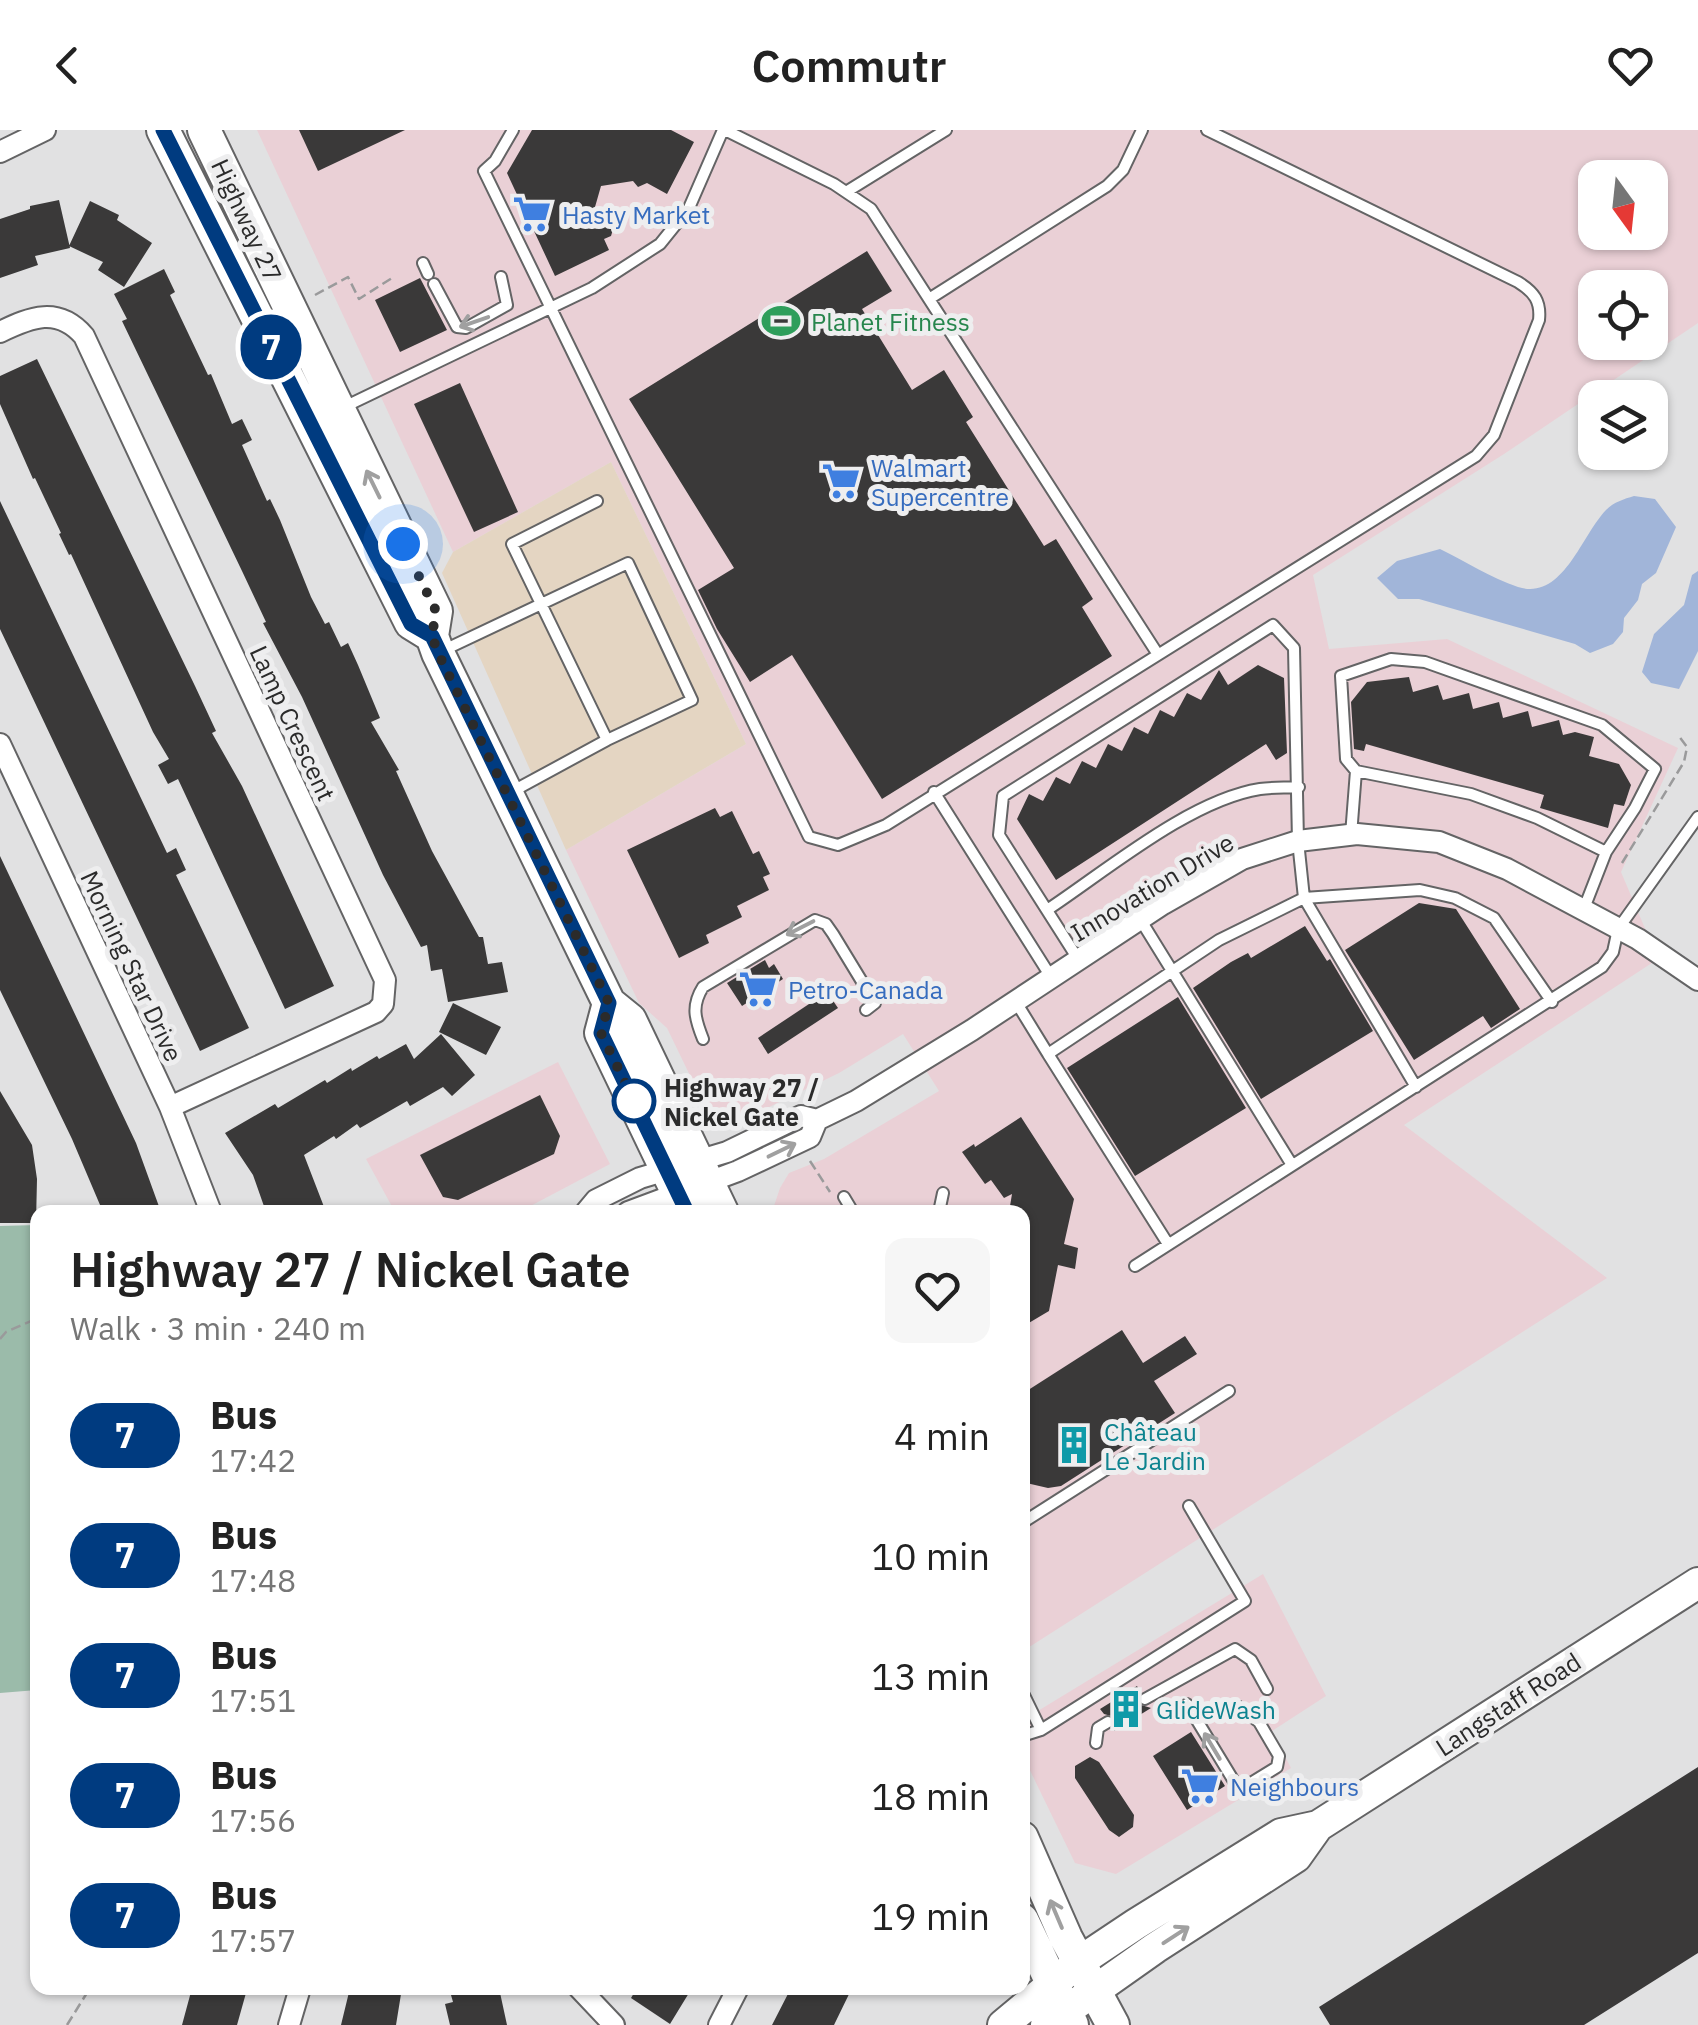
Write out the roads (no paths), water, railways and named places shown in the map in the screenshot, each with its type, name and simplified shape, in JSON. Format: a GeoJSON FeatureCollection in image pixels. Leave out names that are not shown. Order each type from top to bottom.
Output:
{"type":"FeatureCollection","features":[{"type":"Feature","properties":{"kind":"main road","name":"Highway 27"},"geometry":{"type":"LineString","coordinates":[[163,130],[411,624],[435,644],[609,1003],[630,1020],[687,1184],[713,1205]]}},
{"type":"Feature","properties":{"kind":"main road","name":"Highway 27"},"geometry":{"type":"LineString","coordinates":[[204,130],[436,611],[435,644]]}},
{"type":"Feature","properties":{"kind":"main road","name":"Langstaff Road"},"geometry":{"type":"LineString","coordinates":[[1003,2025],[1059,2011],[1087,1975],[1296,1857],[1318,1826],[1698,1583]]}},
{"type":"Feature","properties":{"kind":"main road"},"geometry":{"type":"LineString","coordinates":[[1030,1855],[1113,2025]]}},
{"type":"Feature","properties":{"kind":"main road"},"geometry":{"type":"LineString","coordinates":[[1030,1940],[1059,2011]]}},
{"type":"Feature","properties":{"kind":"street"},"geometry":{"type":"LineString","coordinates":[[0,152],[45,130]]}},
{"type":"Feature","properties":{"kind":"street","name":"Lamp Crescent"},"geometry":{"type":"LineString","coordinates":[[0,332],[22,321],[48,315],[74,325],[84,336],[385,980],[383,1004],[376,1012],[170,1107]]}},
{"type":"Feature","properties":{"kind":"street","name":"Morning Star Drive"},"geometry":{"type":"LineString","coordinates":[[0,744],[170,1107],[208,1205]]}},
{"type":"Feature","properties":{"kind":"street","name":"Innovation Drive"},"geometry":{"type":"LineString","coordinates":[[687,1184],[738,1171],[810,1136],[817,1120],[856,1101],[1140,919],[1242,859],[1298,841],[1351,835],[1439,842],[1507,869],[1638,939],[1698,980]]}},
{"type":"Feature","properties":{"kind":"street"},"geometry":{"type":"LineString","coordinates":[[592,1205],[640,1178],[687,1184]]}},
{"type":"Feature","properties":{"kind":"street"},"geometry":{"type":"LineString","coordinates":[[643,1205],[687,1184]]}},
{"type":"Feature","properties":{"kind":"street"},"geometry":{"type":"LineString","coordinates":[[289,2025],[298,1995]]}},
{"type":"Feature","properties":{"kind":"street"},"geometry":{"type":"LineString","coordinates":[[585,1995],[614,2025]]}},
{"type":"Feature","properties":{"kind":"street"},"geometry":{"type":"LineString","coordinates":[[719,2025],[734,1995]]}},
{"type":"Feature","properties":{"kind":"lane"},"geometry":{"type":"LineString","coordinates":[[513,130],[484,171],[809,836],[838,845],[886,825],[1483,451],[1494,435],[1540,312],[1534,293],[1207,130]]}},
{"type":"Feature","properties":{"kind":"lane"},"geometry":{"type":"LineString","coordinates":[[337,410],[592,288],[660,244],[689,208],[724,130],[846,192],[871,209],[1157,652]]}},
{"type":"Feature","properties":{"kind":"lane"},"geometry":{"type":"LineString","coordinates":[[846,192],[946,130]]}},
{"type":"Feature","properties":{"kind":"lane"},"geometry":{"type":"LineString","coordinates":[[930,299],[1107,186],[1123,170],[1142,130]]}},
{"type":"Feature","properties":{"kind":"lane"},"geometry":{"type":"LineString","coordinates":[[428,273],[457,327],[466,328],[507,306],[501,276]]}},
{"type":"Feature","properties":{"kind":"lane"},"geometry":{"type":"LineString","coordinates":[[597,502],[512,544],[606,740]]}},
{"type":"Feature","properties":{"kind":"lane"},"geometry":{"type":"LineString","coordinates":[[435,644],[542,603],[628,563],[692,700],[606,740],[508,794]]}},
{"type":"Feature","properties":{"kind":"lane"},"geometry":{"type":"LineString","coordinates":[[1079,960],[998,835],[1003,796],[1273,625],[1294,648],[1298,841],[1304,898],[1416,1088]]}},
{"type":"Feature","properties":{"kind":"lane"},"geometry":{"type":"LineString","coordinates":[[1583,912],[1606,852],[1655,769],[1602,725],[1425,662],[1392,659],[1341,676],[1346,759],[1356,771],[1470,794],[1537,818],[1606,852]]}},
{"type":"Feature","properties":{"kind":"lane"},"geometry":{"type":"LineString","coordinates":[[1351,835],[1356,771]]}},
{"type":"Feature","properties":{"kind":"lane"},"geometry":{"type":"LineString","coordinates":[[1046,910],[1162,832],[1214,803],[1260,789],[1299,787]]}},
{"type":"Feature","properties":{"kind":"lane"},"geometry":{"type":"LineString","coordinates":[[934,792],[1052,978]]}},
{"type":"Feature","properties":{"kind":"lane"},"geometry":{"type":"LineString","coordinates":[[1136,1266],[1602,967],[1613,952],[1618,929],[1698,818]]}},
{"type":"Feature","properties":{"kind":"lane"},"geometry":{"type":"LineString","coordinates":[[1048,1054],[1219,940],[1304,898],[1420,890],[1455,898],[1494,918],[1552,1002]]}},
{"type":"Feature","properties":{"kind":"lane"},"geometry":{"type":"LineString","coordinates":[[1140,919],[1292,1165]]}},
{"type":"Feature","properties":{"kind":"lane"},"geometry":{"type":"LineString","coordinates":[[703,1038],[694,1018],[695,999],[704,987],[815,920],[826,924],[875,1003],[866,1010]]}},
{"type":"Feature","properties":{"kind":"lane"},"geometry":{"type":"LineString","coordinates":[[1016,1001],[1168,1244]]}},
{"type":"Feature","properties":{"kind":"lane"},"geometry":{"type":"LineString","coordinates":[[940,1205],[943,1192]]}},
{"type":"Feature","properties":{"kind":"lane"},"geometry":{"type":"LineString","coordinates":[[844,1197],[849,1205]]}},
{"type":"Feature","properties":{"kind":"lane"},"geometry":{"type":"LineString","coordinates":[[1030,1518],[1229,1392]]}},
{"type":"Feature","properties":{"kind":"lane"},"geometry":{"type":"LineString","coordinates":[[1030,1733],[1246,1601],[1189,1506]]}},
{"type":"Feature","properties":{"kind":"lane"},"geometry":{"type":"LineString","coordinates":[[1145,1699],[1235,1649],[1251,1660],[1268,1689]]}},
{"type":"Feature","properties":{"kind":"lane"},"geometry":{"type":"LineString","coordinates":[[1186,1704],[1235,1782],[1246,1786],[1277,1767],[1279,1756],[1259,1722],[1239,1707]]}},
{"type":"Feature","properties":{"kind":"lane"},"geometry":{"type":"LineString","coordinates":[[1030,1707],[1041,1730]]}},
{"type":"Feature","properties":{"kind":"lane"},"geometry":{"type":"LineString","coordinates":[[1096,1743],[1098,1728],[1108,1722]]}},
{"type":"Feature","properties":{"kind":"water"},"geometry":{"type":"Polygon","coordinates":[[[1634,496],[1655,499],[1676,527],[1656,573],[1642,584],[1638,600],[1624,618],[1623,632],[1613,644],[1590,653],[1575,644],[1419,599],[1398,599],[1377,578],[1397,561],[1440,549],[1518,587],[1534,589],[1547,585],[1570,564],[1606,510],[1634,496]]]}},
{"type":"Feature","properties":{"kind":"water"},"geometry":{"type":"Polygon","coordinates":[[[1698,571],[1698,651],[1679,689],[1651,683],[1642,672],[1654,634],[1684,605],[1692,575],[1698,571]]]}},
{"type":"Feature","properties":{"kind":"place","name":"Hasty Market"},"geometry":{"type":"Point","coordinates":[532,214]}},
{"type":"Feature","properties":{"kind":"place","name":"Planet Fitness"},"geometry":{"type":"Point","coordinates":[781,321]}},
{"type":"Feature","properties":{"kind":"place","name":"Walmart Supercentre"},"geometry":{"type":"Point","coordinates":[841,481]}},
{"type":"Feature","properties":{"kind":"place","name":"Petro-Canada"},"geometry":{"type":"Point","coordinates":[758,989]}},
{"type":"Feature","properties":{"kind":"place","name":"Highway 27 / Nickel Gate"},"geometry":{"type":"Point","coordinates":[634,1101]}},
{"type":"Feature","properties":{"kind":"place","name":"Château Le Jardin"},"geometry":{"type":"Point","coordinates":[1074,1445]}},
{"type":"Feature","properties":{"kind":"place","name":"GlideWash"},"geometry":{"type":"Point","coordinates":[1126,1709]}},
{"type":"Feature","properties":{"kind":"place","name":"Neighbours"},"geometry":{"type":"Point","coordinates":[1200,1786]}}]}
